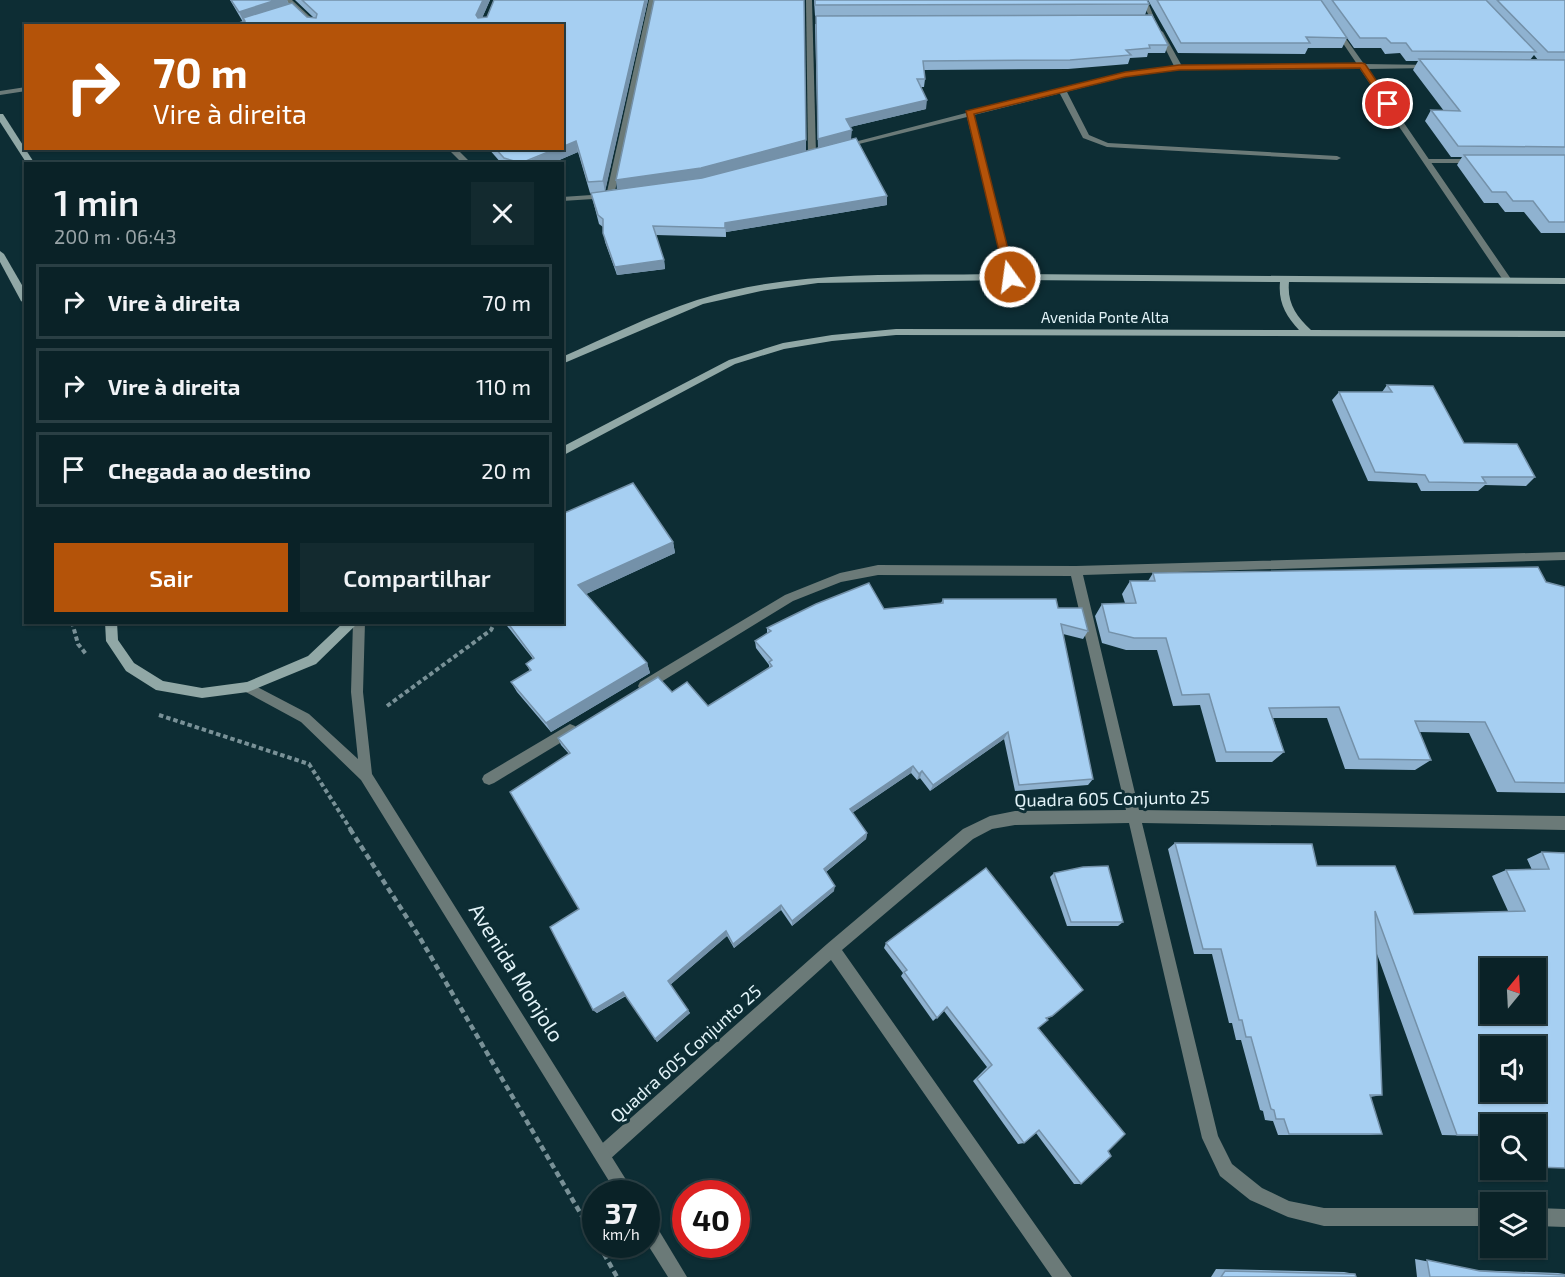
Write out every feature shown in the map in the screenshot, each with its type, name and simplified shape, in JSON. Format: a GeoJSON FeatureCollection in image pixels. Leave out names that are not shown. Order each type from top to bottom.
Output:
{"type":"FeatureCollection","features":[{"type":"Feature","properties":{"kind":"main road"},"geometry":{"type":"LineString","coordinates":[[0,116],[31,162]]}},
{"type":"Feature","properties":{"kind":"main road"},"geometry":{"type":"LineString","coordinates":[[0,254],[24,297]]}},
{"type":"Feature","properties":{"kind":"main road"},"geometry":{"type":"LineString","coordinates":[[564,361],[626,332],[700,302],[760,288],[818,280],[1010,277],[1565,281]]}},
{"type":"Feature","properties":{"kind":"main road"},"geometry":{"type":"LineString","coordinates":[[1285,279],[1283,292],[1285,306],[1294,320],[1308,333]]}},
{"type":"Feature","properties":{"kind":"main road","name":"Avenida Ponte Alta"},"geometry":{"type":"LineString","coordinates":[[564,451],[732,362],[783,346],[832,338],[896,332],[1565,334]]}},
{"type":"Feature","properties":{"kind":"main road"},"geometry":{"type":"LineString","coordinates":[[111,624],[112,641],[130,667],[160,686],[202,693],[248,687],[312,660],[352,624]]}},
{"type":"Feature","properties":{"kind":"street"},"geometry":{"type":"LineString","coordinates":[[288,0],[315,24]]}},
{"type":"Feature","properties":{"kind":"street"},"geometry":{"type":"LineString","coordinates":[[610,196],[652,0]]}},
{"type":"Feature","properties":{"kind":"street"},"geometry":{"type":"LineString","coordinates":[[809,0],[812,154]]}},
{"type":"Feature","properties":{"kind":"street"},"geometry":{"type":"LineString","coordinates":[[1143,0],[1179,68]]}},
{"type":"Feature","properties":{"kind":"street"},"geometry":{"type":"LineString","coordinates":[[287,12],[299,9]]}},
{"type":"Feature","properties":{"kind":"street"},"geometry":{"type":"LineString","coordinates":[[1141,19],[1153,19]]}},
{"type":"Feature","properties":{"kind":"street"},"geometry":{"type":"LineString","coordinates":[[1329,19],[1508,280]]}},
{"type":"Feature","properties":{"kind":"street"},"geometry":{"type":"LineString","coordinates":[[810,20],[822,20]]}},
{"type":"Feature","properties":{"kind":"street"},"geometry":{"type":"LineString","coordinates":[[835,148],[969,112],[1125,75],[1179,68],[1444,66]]}},
{"type":"Feature","properties":{"kind":"street"},"geometry":{"type":"LineString","coordinates":[[0,93],[24,89]]}},
{"type":"Feature","properties":{"kind":"street"},"geometry":{"type":"LineString","coordinates":[[1062,90],[1086,136],[1107,145],[1337,158]]}},
{"type":"Feature","properties":{"kind":"street"},"geometry":{"type":"LineString","coordinates":[[969,112],[1010,277]]}},
{"type":"Feature","properties":{"kind":"street"},"geometry":{"type":"LineString","coordinates":[[453,150],[466,162]]}},
{"type":"Feature","properties":{"kind":"street"},"geometry":{"type":"LineString","coordinates":[[801,157],[824,151]]}},
{"type":"Feature","properties":{"kind":"street"},"geometry":{"type":"LineString","coordinates":[[1427,161],[1485,161]]}},
{"type":"Feature","properties":{"kind":"street"},"geometry":{"type":"LineString","coordinates":[[564,199],[622,195]]}},
{"type":"Feature","properties":{"kind":"street"},"geometry":{"type":"LineString","coordinates":[[629,695],[789,598],[840,578],[878,570],[1076,571],[1565,556]]}},
{"type":"Feature","properties":{"kind":"street"},"geometry":{"type":"LineString","coordinates":[[1076,571],[1210,1138],[1226,1170],[1256,1194],[1288,1209],[1324,1217],[1480,1217]]}},
{"type":"Feature","properties":{"kind":"street","name":"Avenida Monjolo"},"geometry":{"type":"LineString","coordinates":[[359,624],[359,726],[366,776]]}},
{"type":"Feature","properties":{"kind":"street","name":"Avenida Monjolo"},"geometry":{"type":"LineString","coordinates":[[248,687],[305,718],[366,776],[619,1180]]}},
{"type":"Feature","properties":{"kind":"street"},"geometry":{"type":"LineString","coordinates":[[489,779],[579,725]]}},
{"type":"Feature","properties":{"kind":"street","name":"Quadra 605 Conjunto 25"},"geometry":{"type":"LineString","coordinates":[[603,1154],[832,949],[968,834],[990,823],[1015,818],[1135,816],[1565,823]]}},
{"type":"Feature","properties":{"kind":"street"},"geometry":{"type":"LineString","coordinates":[[832,949],[1063,1277]]}},
{"type":"Feature","properties":{"kind":"street"},"geometry":{"type":"LineString","coordinates":[[1546,1218],[1565,1218]]}},
{"type":"Feature","properties":{"kind":"street"},"geometry":{"type":"LineString","coordinates":[[660,1248],[678,1277]]}},
{"type":"Feature","properties":{"kind":"path"},"geometry":{"type":"LineString","coordinates":[[359,726],[491,630],[494,624]]}},
{"type":"Feature","properties":{"kind":"path"},"geometry":{"type":"LineString","coordinates":[[334,745],[309,764],[420,938],[582,1216]]}},
{"type":"Feature","properties":{"kind":"path"},"geometry":{"type":"LineString","coordinates":[[606,1258],[617,1277]]}},
{"type":"Feature","properties":{"kind":"building"},"geometry":{"type":"Polygon","coordinates":[[[231,0],[276,0],[239,12],[231,0]]]}},
{"type":"Feature","properties":{"kind":"building"},"geometry":{"type":"Polygon","coordinates":[[[302,0],[483,0],[476,15],[478,18],[487,17],[494,0],[645,0],[603,181],[588,182],[576,141],[564,146],[564,24],[236,24],[245,21],[243,18],[292,3],[307,17],[316,18],[317,14],[302,0]]]}},
{"type":"Feature","properties":{"kind":"building"},"geometry":{"type":"Polygon","coordinates":[[[654,0],[804,0],[806,140],[701,168],[616,180],[654,0]]]}},
{"type":"Feature","properties":{"kind":"building"},"geometry":{"type":"Polygon","coordinates":[[[815,0],[1147,0],[1149,4],[815,5],[815,0]]]}},
{"type":"Feature","properties":{"kind":"building"},"geometry":{"type":"Polygon","coordinates":[[[1157,0],[1321,0],[1347,38],[1306,37],[1310,43],[1181,43],[1157,0]]]}},
{"type":"Feature","properties":{"kind":"building"},"geometry":{"type":"Polygon","coordinates":[[[1332,0],[1486,0],[1536,52],[1412,51],[1406,43],[1391,43],[1386,38],[1360,38],[1332,0]]]}},
{"type":"Feature","properties":{"kind":"building"},"geometry":{"type":"Polygon","coordinates":[[[1497,0],[1565,0],[1565,52],[1548,52],[1497,0]]]}},
{"type":"Feature","properties":{"kind":"building"},"geometry":{"type":"Polygon","coordinates":[[[1152,15],[1168,45],[1149,45],[1150,48],[1126,50],[1131,55],[1070,60],[923,61],[925,79],[917,79],[927,100],[846,119],[852,130],[818,139],[816,16],[1152,15]]]}},
{"type":"Feature","properties":{"kind":"building"},"geometry":{"type":"Polygon","coordinates":[[[1419,59],[1565,60],[1565,147],[1458,146],[1431,110],[1460,111],[1419,59]]]}},
{"type":"Feature","properties":{"kind":"building"},"geometry":{"type":"Polygon","coordinates":[[[856,138],[887,196],[725,223],[725,228],[653,226],[664,260],[615,267],[603,233],[603,219],[598,215],[591,193],[702,178],[856,138]]]}},
{"type":"Feature","properties":{"kind":"building"},"geometry":{"type":"Polygon","coordinates":[[[497,150],[553,150],[523,162],[504,158],[497,150]]]}},
{"type":"Feature","properties":{"kind":"building"},"geometry":{"type":"Polygon","coordinates":[[[1464,155],[1565,155],[1565,222],[1549,222],[1533,201],[1513,201],[1506,192],[1492,192],[1464,155]]]}},
{"type":"Feature","properties":{"kind":"building"},"geometry":{"type":"Polygon","coordinates":[[[1387,385],[1433,386],[1464,443],[1517,444],[1535,477],[1482,477],[1486,483],[1429,482],[1425,475],[1375,472],[1339,392],[1392,392],[1387,385]]]}},
{"type":"Feature","properties":{"kind":"building"},"geometry":{"type":"Polygon","coordinates":[[[633,483],[673,542],[578,585],[647,663],[546,723],[511,682],[531,670],[526,664],[534,658],[508,624],[564,624],[564,513],[633,483]]]}},
{"type":"Feature","properties":{"kind":"building"},"geometry":{"type":"Polygon","coordinates":[[[1538,567],[1546,582],[1565,587],[1565,783],[1515,782],[1485,722],[1415,721],[1431,760],[1359,759],[1339,707],[1269,708],[1284,752],[1226,752],[1209,694],[1182,695],[1166,638],[1134,638],[1109,632],[1102,604],[1136,603],[1130,581],[1155,581],[1153,573],[1538,567]]]}},
{"type":"Feature","properties":{"kind":"building"},"geometry":{"type":"Polygon","coordinates":[[[869,583],[884,609],[943,603],[943,599],[1056,599],[1058,608],[1082,608],[1088,631],[1061,624],[1093,779],[1019,785],[1008,732],[933,785],[922,771],[919,774],[913,766],[850,809],[867,833],[824,869],[835,886],[792,921],[781,905],[733,944],[726,931],[668,981],[688,1010],[655,1039],[623,992],[593,1010],[550,927],[579,909],[510,792],[570,753],[558,738],[658,677],[672,692],[687,682],[708,706],[772,666],[769,662],[772,660],[755,641],[771,631],[767,628],[816,604],[869,583]]]}},
{"type":"Feature","properties":{"kind":"building"},"geometry":{"type":"Polygon","coordinates":[[[1175,843],[1312,844],[1317,866],[1395,866],[1414,914],[1525,911],[1506,870],[1549,869],[1542,852],[1565,853],[1565,1168],[1546,1167],[1546,1114],[1480,1114],[1480,1135],[1457,1135],[1375,911],[1382,1095],[1370,1095],[1382,1134],[1289,1134],[1284,1119],[1276,1119],[1274,1110],[1271,1109],[1251,1037],[1246,1037],[1242,1020],[1239,1020],[1221,949],[1203,949],[1175,843]]]}},
{"type":"Feature","properties":{"kind":"building"},"geometry":{"type":"Polygon","coordinates":[[[1108,866],[1123,922],[1071,922],[1054,873],[1083,867],[1108,866]]]}},
{"type":"Feature","properties":{"kind":"building"},"geometry":{"type":"Polygon","coordinates":[[[986,868],[1083,990],[1052,1016],[1046,1018],[1048,1020],[1038,1028],[1125,1134],[1108,1151],[1111,1156],[1081,1184],[1039,1130],[1024,1143],[977,1079],[992,1065],[947,1007],[937,1018],[904,972],[907,970],[886,943],[986,868]]]}},
{"type":"Feature","properties":{"kind":"building"},"geometry":{"type":"Polygon","coordinates":[[[1427,1260],[1480,1271],[1565,1275],[1565,1277],[1430,1277],[1427,1260]]]}},
{"type":"Feature","properties":{"kind":"building"},"geometry":{"type":"Polygon","coordinates":[[[1225,1271],[1355,1274],[1356,1277],[1221,1277],[1225,1271]]]}},
{"type":"Feature","properties":{"kind":"route"},"geometry":{"type":"LineString","coordinates":[[1010,277],[969,112],[1125,75],[1179,68],[1362,65],[1388,104]]}}]}
